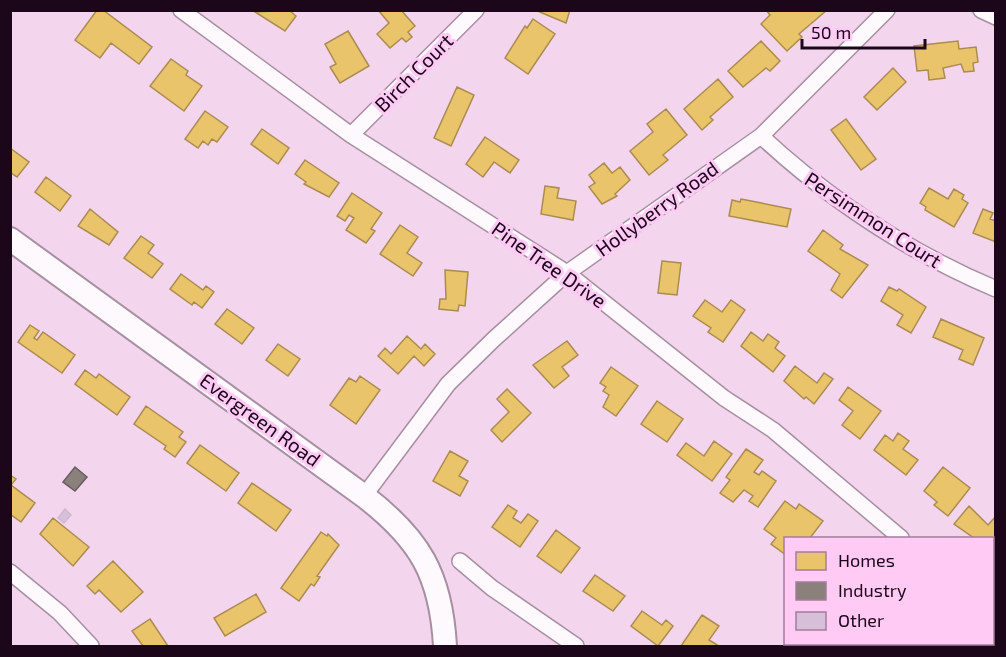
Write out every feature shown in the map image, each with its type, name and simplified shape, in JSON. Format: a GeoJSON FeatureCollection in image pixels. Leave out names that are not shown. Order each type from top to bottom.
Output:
{"type":"FeatureCollection","features":[{"type":"Feature","properties":{"kind":"street","name":"Pine Tree Drive"},"geometry":{"type":"LineString","coordinates":[[182,10],[351,135],[567,273],[724,398],[772,430],[900,537]]}},
{"type":"Feature","properties":{"kind":"street","name":"Birch Court"},"geometry":{"type":"LineString","coordinates":[[351,135],[476,10]]}},
{"type":"Feature","properties":{"kind":"street","name":"Hollyberry Road"},"geometry":{"type":"LineString","coordinates":[[364,495],[448,384],[494,339],[567,273],[761,136],[887,10]]}},
{"type":"Feature","properties":{"kind":"street"},"geometry":{"type":"LineString","coordinates":[[981,10],[996,17]]}},
{"type":"Feature","properties":{"kind":"street","name":"Persimmon Court"},"geometry":{"type":"LineString","coordinates":[[761,136],[798,171],[853,211],[941,266],[996,289]]}},
{"type":"Feature","properties":{"kind":"street","name":"Evergreen Road"},"geometry":{"type":"LineString","coordinates":[[10,239],[364,495],[406,531],[435,586],[441,607],[445,646]]}},
{"type":"Feature","properties":{"kind":"street"},"geometry":{"type":"LineString","coordinates":[[460,561],[492,588],[576,646]]}},
{"type":"Feature","properties":{"kind":"street"},"geometry":{"type":"LineString","coordinates":[[10,572],[60,613],[91,646]]}},
{"type":"Feature","properties":{"kind":"building: Homes"},"geometry":{"type":"Polygon","coordinates":[[[97,10],[103,10],[152,47],[139,64],[111,43],[100,58],[75,40],[97,10]]]}},
{"type":"Feature","properties":{"kind":"building: Homes"},"geometry":{"type":"Polygon","coordinates":[[[289,10],[296,16],[285,31],[255,12],[289,10]]]}},
{"type":"Feature","properties":{"kind":"building: Homes"},"geometry":{"type":"Polygon","coordinates":[[[378,10],[401,10],[415,26],[408,32],[412,37],[406,42],[402,38],[390,48],[377,34],[389,23],[378,10]]]}},
{"type":"Feature","properties":{"kind":"building: Homes"},"geometry":{"type":"Polygon","coordinates":[[[535,10],[570,10],[566,23],[535,10]]]}},
{"type":"Feature","properties":{"kind":"building: Homes"},"geometry":{"type":"Polygon","coordinates":[[[766,10],[827,10],[799,34],[802,37],[787,51],[761,24],[770,15],[766,10]]]}},
{"type":"Feature","properties":{"kind":"building: Homes"},"geometry":{"type":"Polygon","coordinates":[[[533,19],[555,34],[528,74],[505,58],[525,26],[527,28],[533,19]]]}},
{"type":"Feature","properties":{"kind":"building: Homes"},"geometry":{"type":"Polygon","coordinates":[[[348,31],[369,66],[340,83],[330,67],[336,64],[325,44],[348,31]]]}},
{"type":"Feature","properties":{"kind":"building: Homes"},"geometry":{"type":"Polygon","coordinates":[[[761,41],[780,61],[770,71],[766,68],[743,87],[728,71],[761,41]]]}},
{"type":"Feature","properties":{"kind":"building: Homes"},"geometry":{"type":"Polygon","coordinates":[[[958,41],[959,49],[976,47],[978,62],[973,63],[974,71],[964,72],[961,64],[943,68],[945,78],[929,80],[928,70],[917,71],[914,46],[958,41]]]}},
{"type":"Feature","properties":{"kind":"building: Homes"},"geometry":{"type":"Polygon","coordinates":[[[171,59],[188,71],[186,75],[202,86],[184,111],[150,86],[171,59]]]}},
{"type":"Feature","properties":{"kind":"building: Homes"},"geometry":{"type":"Polygon","coordinates":[[[893,68],[906,82],[877,110],[864,97],[893,68]]]}},
{"type":"Feature","properties":{"kind":"building: Homes"},"geometry":{"type":"Polygon","coordinates":[[[718,79],[733,97],[710,117],[713,120],[702,130],[684,109],[718,79]]]}},
{"type":"Feature","properties":{"kind":"building: Homes"},"geometry":{"type":"Polygon","coordinates":[[[457,87],[474,95],[451,146],[434,138],[457,87]]]}},
{"type":"Feature","properties":{"kind":"building: Homes"},"geometry":{"type":"Polygon","coordinates":[[[666,109],[687,135],[663,155],[668,160],[649,175],[630,151],[653,132],[647,124],[666,109]]]}},
{"type":"Feature","properties":{"kind":"building: Homes"},"geometry":{"type":"Polygon","coordinates":[[[205,111],[228,127],[217,142],[212,139],[208,145],[203,141],[198,148],[185,139],[205,111]]]}},
{"type":"Feature","properties":{"kind":"building: Homes"},"geometry":{"type":"Polygon","coordinates":[[[846,119],[876,159],[861,170],[831,130],[846,119]]]}},
{"type":"Feature","properties":{"kind":"building: Homes"},"geometry":{"type":"Polygon","coordinates":[[[262,129],[289,148],[278,164],[251,144],[262,129]]]}},
{"type":"Feature","properties":{"kind":"building: Homes"},"geometry":{"type":"Polygon","coordinates":[[[485,137],[519,160],[510,173],[494,162],[483,177],[466,164],[485,137]]]}},
{"type":"Feature","properties":{"kind":"building: Homes"},"geometry":{"type":"Polygon","coordinates":[[[10,148],[29,162],[17,177],[10,172],[10,148]]]}},
{"type":"Feature","properties":{"kind":"building: Homes"},"geometry":{"type":"Polygon","coordinates":[[[305,160],[339,183],[329,197],[304,184],[306,182],[295,174],[305,160]]]}},
{"type":"Feature","properties":{"kind":"building: Homes"},"geometry":{"type":"Polygon","coordinates":[[[604,163],[612,173],[620,167],[630,180],[615,194],[617,196],[602,204],[589,187],[595,183],[589,175],[604,163]]]}},
{"type":"Feature","properties":{"kind":"building: Homes"},"geometry":{"type":"Polygon","coordinates":[[[46,177],[71,196],[60,211],[35,192],[46,177]]]}},
{"type":"Feature","properties":{"kind":"building: Homes"},"geometry":{"type":"Polygon","coordinates":[[[545,186],[559,188],[557,198],[576,201],[573,220],[541,214],[545,186]]]}},
{"type":"Feature","properties":{"kind":"building: Homes"},"geometry":{"type":"Polygon","coordinates":[[[929,188],[948,199],[954,189],[964,195],[962,199],[968,203],[954,227],[925,210],[926,207],[920,203],[929,188]]]}},
{"type":"Feature","properties":{"kind":"building: Homes"},"geometry":{"type":"Polygon","coordinates":[[[352,193],[382,213],[371,229],[375,231],[366,243],[346,230],[354,218],[349,215],[345,221],[337,216],[352,193]]]}},
{"type":"Feature","properties":{"kind":"building: Homes"},"geometry":{"type":"Polygon","coordinates":[[[741,199],[791,209],[787,227],[729,216],[732,200],[740,202],[741,199]]]}},
{"type":"Feature","properties":{"kind":"building: Homes"},"geometry":{"type":"Polygon","coordinates":[[[90,209],[118,232],[109,245],[78,226],[90,209]]]}},
{"type":"Feature","properties":{"kind":"building: Homes"},"geometry":{"type":"Polygon","coordinates":[[[983,209],[993,213],[990,219],[996,221],[996,242],[973,233],[983,209]]]}},
{"type":"Feature","properties":{"kind":"building: Homes"},"geometry":{"type":"Polygon","coordinates":[[[400,225],[418,237],[407,253],[422,263],[413,276],[380,254],[400,225]]]}},
{"type":"Feature","properties":{"kind":"building: Homes"},"geometry":{"type":"Polygon","coordinates":[[[823,230],[843,245],[840,249],[868,265],[842,298],[831,290],[840,274],[808,251],[823,230]]]}},
{"type":"Feature","properties":{"kind":"building: Homes"},"geometry":{"type":"Polygon","coordinates":[[[141,236],[154,245],[148,253],[163,264],[152,278],[124,258],[141,236]]]}},
{"type":"Feature","properties":{"kind":"building: Homes"},"geometry":{"type":"Polygon","coordinates":[[[662,261],[681,263],[677,295],[658,293],[662,261]]]}},
{"type":"Feature","properties":{"kind":"building: Homes"},"geometry":{"type":"Polygon","coordinates":[[[445,270],[468,272],[465,306],[459,305],[458,311],[439,309],[440,299],[446,299],[445,270]]]}},
{"type":"Feature","properties":{"kind":"building: Homes"},"geometry":{"type":"Polygon","coordinates":[[[181,274],[203,290],[206,286],[214,292],[202,308],[194,302],[192,305],[170,289],[181,274]]]}},
{"type":"Feature","properties":{"kind":"building: Homes"},"geometry":{"type":"Polygon","coordinates":[[[889,287],[897,291],[899,289],[926,307],[911,333],[897,325],[903,315],[881,301],[889,287]]]}},
{"type":"Feature","properties":{"kind":"building: Homes"},"geometry":{"type":"Polygon","coordinates":[[[705,300],[722,312],[731,300],[745,310],[723,342],[708,332],[711,328],[693,316],[705,300]]]}},
{"type":"Feature","properties":{"kind":"building: Homes"},"geometry":{"type":"Polygon","coordinates":[[[227,309],[254,328],[242,344],[215,324],[227,309]]]}},
{"type":"Feature","properties":{"kind":"building: Homes"},"geometry":{"type":"Polygon","coordinates":[[[941,319],[984,338],[973,365],[959,359],[963,350],[933,337],[941,319]]]}},
{"type":"Feature","properties":{"kind":"building: Homes"},"geometry":{"type":"Polygon","coordinates":[[[30,325],[39,331],[34,338],[37,340],[43,332],[75,355],[62,373],[18,342],[30,325]]]}},
{"type":"Feature","properties":{"kind":"building: Homes"},"geometry":{"type":"Polygon","coordinates":[[[751,332],[763,341],[768,334],[779,342],[775,348],[785,356],[773,372],[741,346],[751,332]]]}},
{"type":"Feature","properties":{"kind":"building: Homes"},"geometry":{"type":"Polygon","coordinates":[[[407,336],[421,349],[425,344],[435,354],[424,366],[414,356],[398,374],[378,356],[385,348],[391,354],[407,336]]]}},
{"type":"Feature","properties":{"kind":"building: Homes"},"geometry":{"type":"Polygon","coordinates":[[[567,341],[578,355],[562,367],[569,376],[554,388],[533,365],[567,341]]]}},
{"type":"Feature","properties":{"kind":"building: Homes"},"geometry":{"type":"Polygon","coordinates":[[[278,344],[300,359],[288,376],[266,360],[278,344]]]}},
{"type":"Feature","properties":{"kind":"building: Homes"},"geometry":{"type":"Polygon","coordinates":[[[795,366],[817,383],[824,373],[833,379],[814,404],[806,397],[804,399],[784,381],[795,366]]]}},
{"type":"Feature","properties":{"kind":"building: Homes"},"geometry":{"type":"Polygon","coordinates":[[[611,367],[638,386],[616,416],[603,407],[609,395],[603,391],[606,387],[600,383],[611,367]]]}},
{"type":"Feature","properties":{"kind":"building: Homes"},"geometry":{"type":"Polygon","coordinates":[[[85,370],[96,378],[99,374],[130,397],[117,415],[75,384],[85,370]]]}},
{"type":"Feature","properties":{"kind":"building: Homes"},"geometry":{"type":"Polygon","coordinates":[[[360,376],[380,390],[356,424],[330,405],[349,378],[356,382],[360,376]]]}},
{"type":"Feature","properties":{"kind":"building: Homes"},"geometry":{"type":"Polygon","coordinates":[[[848,387],[881,411],[860,439],[842,425],[853,411],[839,400],[848,387]]]}},
{"type":"Feature","properties":{"kind":"building: Homes"},"geometry":{"type":"Polygon","coordinates":[[[507,389],[531,413],[502,442],[491,430],[509,412],[497,399],[507,389]]]}},
{"type":"Feature","properties":{"kind":"building: Homes"},"geometry":{"type":"Polygon","coordinates":[[[657,401],[683,419],[667,442],[641,424],[657,401]]]}},
{"type":"Feature","properties":{"kind":"building: Homes"},"geometry":{"type":"Polygon","coordinates":[[[146,406],[183,432],[179,437],[186,442],[175,457],[164,449],[166,446],[134,424],[146,406]]]}},
{"type":"Feature","properties":{"kind":"building: Homes"},"geometry":{"type":"Polygon","coordinates":[[[898,433],[909,441],[903,449],[918,460],[906,475],[874,450],[885,435],[893,441],[898,433]]]}},
{"type":"Feature","properties":{"kind":"building: Homes"},"geometry":{"type":"Polygon","coordinates":[[[714,441],[732,454],[712,481],[677,455],[686,443],[704,456],[714,441]]]}},
{"type":"Feature","properties":{"kind":"building: Homes"},"geometry":{"type":"Polygon","coordinates":[[[200,445],[239,473],[226,491],[187,463],[200,445]]]}},
{"type":"Feature","properties":{"kind":"building: Homes"},"geometry":{"type":"Polygon","coordinates":[[[746,449],[763,460],[754,472],[759,475],[762,471],[776,481],[758,507],[749,501],[753,496],[744,490],[733,502],[720,493],[730,480],[726,477],[746,449]]]}},
{"type":"Feature","properties":{"kind":"building: Homes"},"geometry":{"type":"Polygon","coordinates":[[[450,451],[468,461],[459,476],[468,481],[460,496],[433,481],[450,451]]]}},
{"type":"Feature","properties":{"kind":"building: Homes"},"geometry":{"type":"Polygon","coordinates":[[[943,467],[970,488],[948,516],[934,505],[937,502],[924,491],[943,467]]]}},
{"type":"Feature","properties":{"kind":"building: Homes"},"geometry":{"type":"Polygon","coordinates":[[[10,475],[16,479],[11,485],[35,503],[21,522],[10,514],[10,475]]]}},
{"type":"Feature","properties":{"kind":"building: Homes"},"geometry":{"type":"Polygon","coordinates":[[[252,483],[291,510],[276,531],[238,503],[252,483]]]}},
{"type":"Feature","properties":{"kind":"building: Homes"},"geometry":{"type":"Polygon","coordinates":[[[785,501],[796,509],[799,504],[823,521],[811,537],[784,537],[784,554],[771,544],[776,538],[764,529],[785,501]]]}},
{"type":"Feature","properties":{"kind":"building: Homes"},"geometry":{"type":"Polygon","coordinates":[[[508,505],[517,511],[513,518],[521,523],[528,514],[538,521],[520,547],[492,527],[508,505]]]}},
{"type":"Feature","properties":{"kind":"building: Homes"},"geometry":{"type":"Polygon","coordinates":[[[969,506],[988,525],[996,516],[996,540],[994,542],[994,537],[973,537],[954,524],[969,506]]]}},
{"type":"Feature","properties":{"kind":"building: Homes"},"geometry":{"type":"Polygon","coordinates":[[[53,518],[89,547],[73,566],[40,534],[53,518]]]}},
{"type":"Feature","properties":{"kind":"building: Homes"},"geometry":{"type":"Polygon","coordinates":[[[556,530],[580,548],[561,573],[537,556],[556,530]]]}},
{"type":"Feature","properties":{"kind":"building: Homes"},"geometry":{"type":"Polygon","coordinates":[[[321,532],[327,536],[328,534],[339,545],[317,576],[320,577],[314,586],[311,584],[299,601],[281,588],[321,532]]]}},
{"type":"Feature","properties":{"kind":"building: Homes"},"geometry":{"type":"Polygon","coordinates":[[[113,561],[143,592],[121,612],[99,590],[95,594],[87,586],[113,561]]]}},
{"type":"Feature","properties":{"kind":"building: Homes"},"geometry":{"type":"Polygon","coordinates":[[[595,575],[625,596],[613,611],[583,591],[595,575]]]}},
{"type":"Feature","properties":{"kind":"building: Homes"},"geometry":{"type":"Polygon","coordinates":[[[256,594],[266,612],[225,636],[214,618],[256,594]]]}},
{"type":"Feature","properties":{"kind":"building: Homes"},"geometry":{"type":"Polygon","coordinates":[[[642,611],[662,625],[666,620],[673,626],[658,646],[631,626],[642,611]]]}},
{"type":"Feature","properties":{"kind":"building: Homes"},"geometry":{"type":"Polygon","coordinates":[[[702,615],[719,626],[709,640],[719,646],[681,646],[702,615]]]}},
{"type":"Feature","properties":{"kind":"building: Homes"},"geometry":{"type":"Polygon","coordinates":[[[150,619],[168,646],[143,646],[132,631],[150,619]]]}},
{"type":"Feature","properties":{"kind":"building: Industry"},"geometry":{"type":"Polygon","coordinates":[[[75,467],[87,477],[75,491],[63,482],[75,467]]]}},
{"type":"Feature","properties":{"kind":"building: Other"},"geometry":{"type":"Polygon","coordinates":[[[65,509],[71,515],[64,523],[58,518],[65,509]]]}}]}
